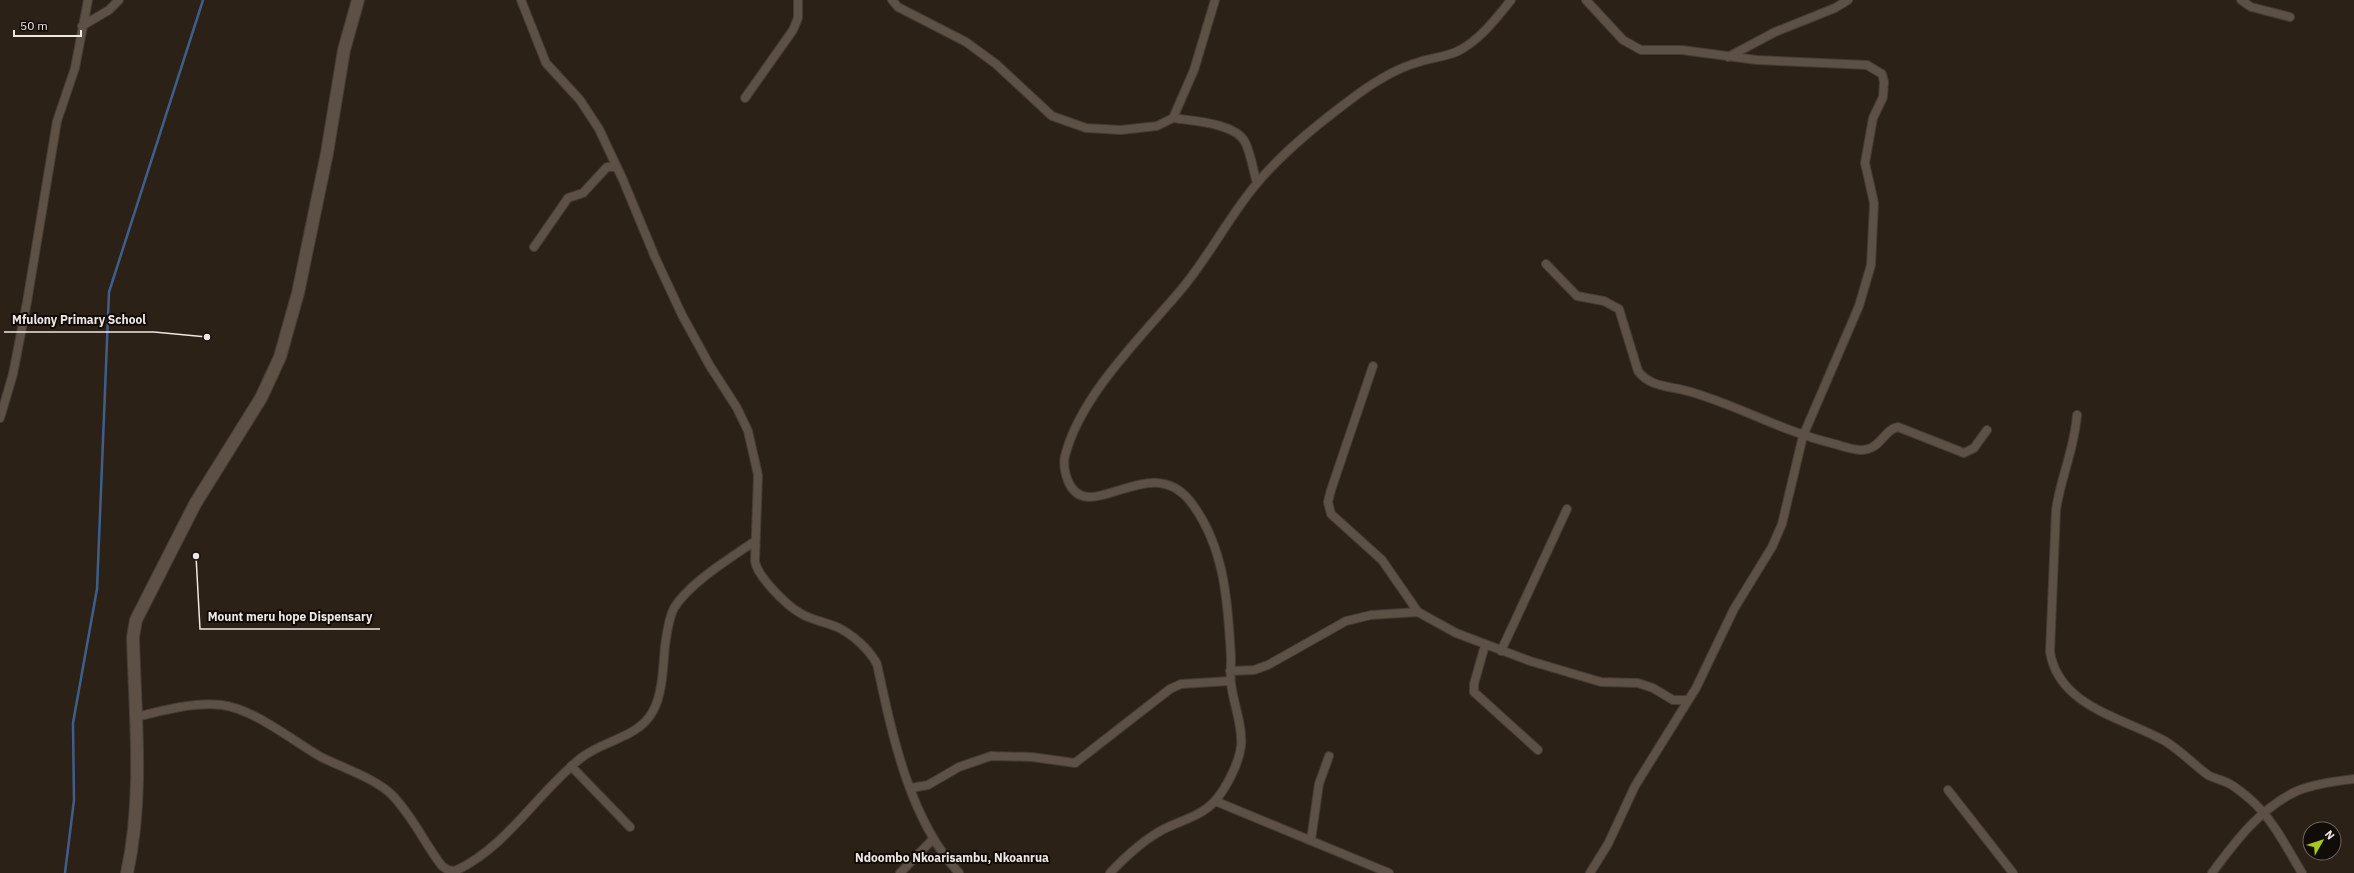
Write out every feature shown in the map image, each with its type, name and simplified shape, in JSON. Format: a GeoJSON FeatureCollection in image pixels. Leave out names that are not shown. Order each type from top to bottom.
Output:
{"type":"FeatureCollection","features":[{"type":"Feature","properties":{"kind":"street"},"geometry":{"type":"LineString","coordinates":[[0,418],[10,385],[27,302],[57,121],[75,68],[88,0]]}},
{"type":"Feature","properties":{"kind":"street"},"geometry":{"type":"LineString","coordinates":[[82,26],[108,10],[119,0]]}},
{"type":"Feature","properties":{"kind":"street"},"geometry":{"type":"LineString","coordinates":[[128,873],[135,827],[139,756],[133,637],[136,620],[195,504],[261,398],[280,357],[288,333],[327,153],[344,50],[358,0]]}},
{"type":"Feature","properties":{"kind":"street"},"geometry":{"type":"LineString","coordinates":[[521,0],[546,63],[585,106],[599,129],[682,315],[710,366],[737,408],[748,431],[758,475],[755,541],[756,569],[770,586],[798,613],[846,632],[873,657],[877,664],[893,732],[911,788],[932,840],[959,873]]}},
{"type":"Feature","properties":{"kind":"street"},"geometry":{"type":"LineString","coordinates":[[745,98],[792,30],[798,18],[798,0]]}},
{"type":"Feature","properties":{"kind":"street"},"geometry":{"type":"LineString","coordinates":[[892,0],[898,7],[951,33],[981,53],[1052,116],[1060,120],[1086,128],[1121,130],[1157,126],[1173,118],[1229,128],[1238,133],[1247,147],[1257,183]]}},
{"type":"Feature","properties":{"kind":"street"},"geometry":{"type":"LineString","coordinates":[[1173,118],[1194,70],[1215,0]]}},
{"type":"Feature","properties":{"kind":"street"},"geometry":{"type":"LineString","coordinates":[[1110,873],[1145,842],[1161,831],[1198,813],[1215,801],[1238,759],[1241,748],[1241,736],[1230,681],[1228,620],[1220,558],[1197,511],[1189,499],[1175,487],[1156,481],[1142,483],[1088,499],[1075,492],[1067,478],[1064,464],[1073,435],[1090,402],[1123,356],[1180,291],[1257,183],[1296,144],[1356,96],[1399,69],[1457,51],[1478,36],[1511,0]]}},
{"type":"Feature","properties":{"kind":"street"},"geometry":{"type":"LineString","coordinates":[[1586,0],[1609,28],[1633,47],[1641,50],[1682,50],[1728,58],[1868,65],[1882,74],[1884,82],[1883,97],[1873,118],[1865,163],[1874,203],[1871,265],[1859,306],[1804,436],[1795,464],[1786,512],[1772,547],[1734,609],[1688,700],[1635,786],[1608,844],[1590,873]]}},
{"type":"Feature","properties":{"kind":"street"},"geometry":{"type":"LineString","coordinates":[[1728,58],[1774,32],[1835,8],[1848,0]]}},
{"type":"Feature","properties":{"kind":"street"},"geometry":{"type":"LineString","coordinates":[[2241,0],[2251,7],[2290,17]]}},
{"type":"Feature","properties":{"kind":"street"},"geometry":{"type":"LineString","coordinates":[[534,247],[568,198],[583,193],[607,167],[616,167]]}},
{"type":"Feature","properties":{"kind":"street"},"geometry":{"type":"LineString","coordinates":[[1546,264],[1577,296],[1604,301],[1619,309],[1635,364],[1642,376],[1648,381],[1690,391],[1804,436],[1862,450],[1877,445],[1894,428],[1898,427],[1964,454],[1974,448],[1987,430]]}},
{"type":"Feature","properties":{"kind":"street"},"geometry":{"type":"LineString","coordinates":[[1373,366],[1340,457],[1331,490],[1328,508],[1331,514],[1382,560],[1418,612],[1456,634],[1485,645],[1601,682],[1638,683],[1653,688],[1673,700],[1688,700]]}},
{"type":"Feature","properties":{"kind":"street"},"geometry":{"type":"LineString","coordinates":[[2077,415],[2075,439],[2059,492],[2056,510],[2050,652],[2054,668],[2064,683],[2081,699],[2104,714],[2164,741],[2183,753],[2209,776],[2235,788],[2250,799],[2264,815],[2302,873]]}},
{"type":"Feature","properties":{"kind":"street"},"geometry":{"type":"LineString","coordinates":[[1502,650],[1567,510]]}},
{"type":"Feature","properties":{"kind":"street"},"geometry":{"type":"LineString","coordinates":[[137,717],[165,710],[220,705],[240,710],[322,757],[384,789],[400,803],[433,855],[442,866],[448,870],[455,871],[463,867],[495,843],[571,766],[590,751],[630,733],[648,719],[654,710],[658,695],[668,624],[674,608],[692,588],[755,541]]}},
{"type":"Feature","properties":{"kind":"street"},"geometry":{"type":"LineString","coordinates":[[1230,671],[1254,670],[1268,665],[1346,621],[1370,615],[1418,612]]}},
{"type":"Feature","properties":{"kind":"street"},"geometry":{"type":"LineString","coordinates":[[1485,645],[1474,684],[1474,692],[1538,750]]}},
{"type":"Feature","properties":{"kind":"street"},"geometry":{"type":"LineString","coordinates":[[911,788],[928,785],[959,767],[991,756],[1032,757],[1075,763],[1156,698],[1175,686],[1190,683],[1230,681]]}},
{"type":"Feature","properties":{"kind":"street"},"geometry":{"type":"LineString","coordinates":[[1311,840],[1319,784],[1329,756]]}},
{"type":"Feature","properties":{"kind":"street"},"geometry":{"type":"LineString","coordinates":[[571,766],[630,827]]}},
{"type":"Feature","properties":{"kind":"street"},"geometry":{"type":"LineString","coordinates":[[2212,873],[2241,834],[2264,815],[2298,791],[2354,779]]}},
{"type":"Feature","properties":{"kind":"street"},"geometry":{"type":"LineString","coordinates":[[1948,790],[2013,873]]}},
{"type":"Feature","properties":{"kind":"street"},"geometry":{"type":"LineString","coordinates":[[1215,801],[1388,873]]}},
{"type":"Feature","properties":{"kind":"street"},"geometry":{"type":"LineString","coordinates":[[900,873],[932,840]]}},
{"type":"Feature","properties":{"kind":"waterway"},"geometry":{"type":"LineString","coordinates":[[65,873],[74,800],[73,723],[97,589],[109,292],[203,0]]}},
{"type":"Feature","properties":{"kind":"place","name":"Mfulony Primary School"},"geometry":{"type":"Point","coordinates":[207,337]}},
{"type":"Feature","properties":{"kind":"place","name":"Mount meru hope Dispensary"},"geometry":{"type":"Point","coordinates":[196,556]}},
{"type":"Feature","properties":{"kind":"district","name":"Ndoombo Nkoarisambu, Nkoanrua"},"geometry":{"type":"Point","coordinates":[952,858]}}]}
